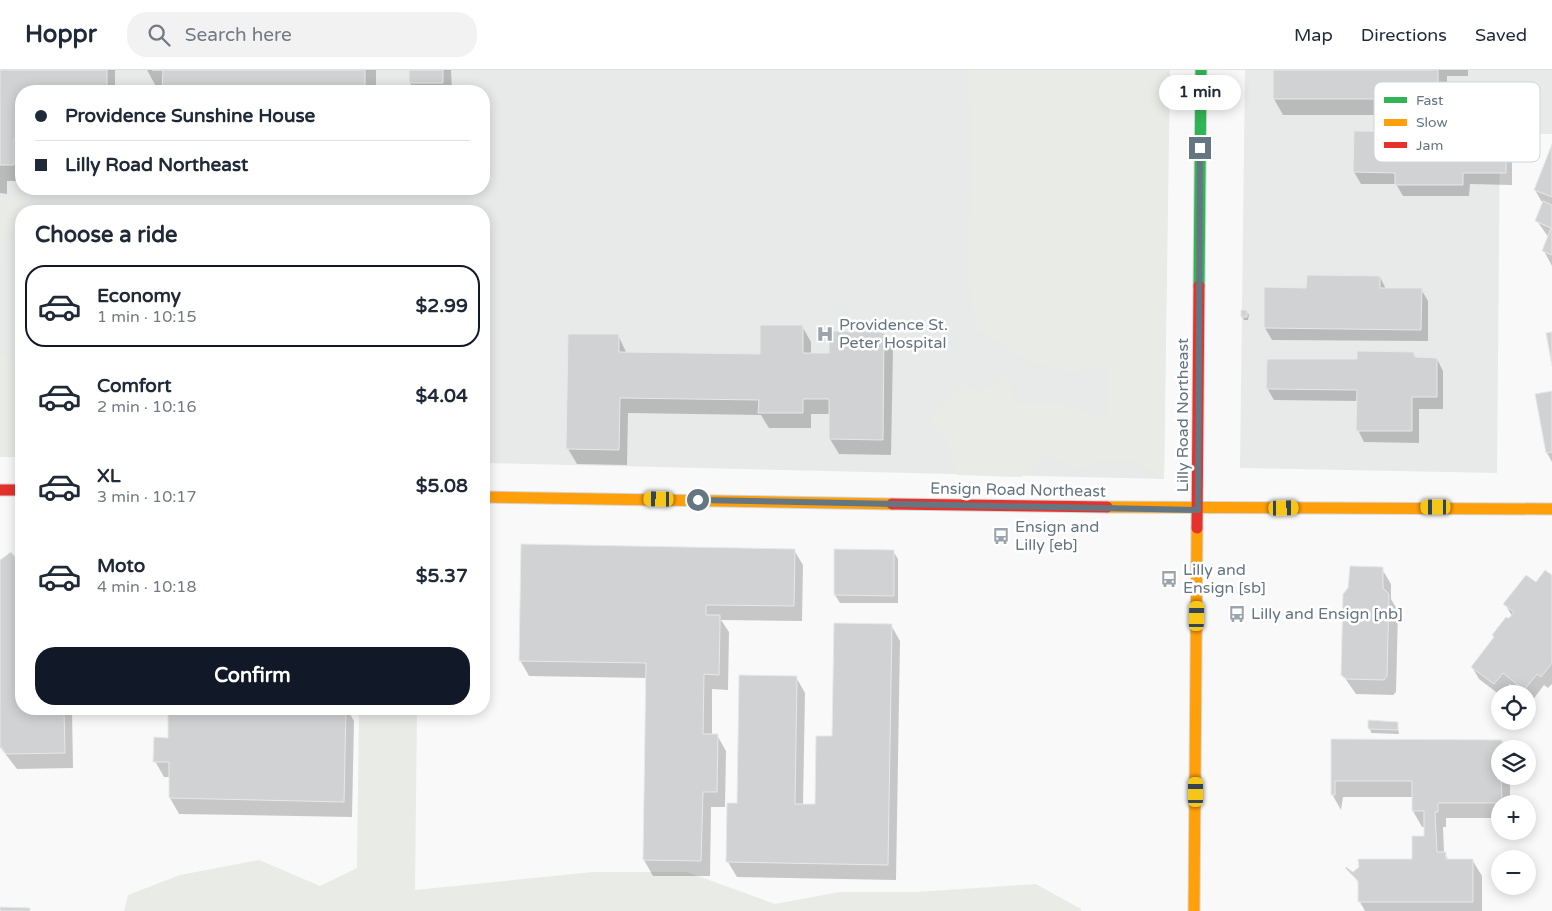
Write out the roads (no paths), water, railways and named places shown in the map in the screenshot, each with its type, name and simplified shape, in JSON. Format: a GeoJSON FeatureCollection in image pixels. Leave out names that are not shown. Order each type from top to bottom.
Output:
{"type":"FeatureCollection","features":[{"type":"Feature","properties":{"kind":"street","name":"Lilly Road Northeast"},"geometry":{"type":"LineString","coordinates":[[1194,911],[1201,70]]}},
{"type":"Feature","properties":{"kind":"street"},"geometry":{"type":"LineString","coordinates":[[0,490],[15,490]]}},
{"type":"Feature","properties":{"kind":"street","name":"Ensign Road Northeast"},"geometry":{"type":"LineString","coordinates":[[490,496],[1198,510],[1456,507],[1552,509]]}},
{"type":"Feature","properties":{"kind":"place","name":"Providence St. Peter Hospital"},"geometry":{"type":"Point","coordinates":[825,334]}},
{"type":"Feature","properties":{"kind":"place","name":"Ensign and Lilly [eb]"},"geometry":{"type":"Point","coordinates":[1001,536]}},
{"type":"Feature","properties":{"kind":"place","name":"Lilly and Ensign [sb]"},"geometry":{"type":"Point","coordinates":[1169,579]}},
{"type":"Feature","properties":{"kind":"place","name":"Lilly and Ensign [nb]"},"geometry":{"type":"Point","coordinates":[1237,614]}}]}
